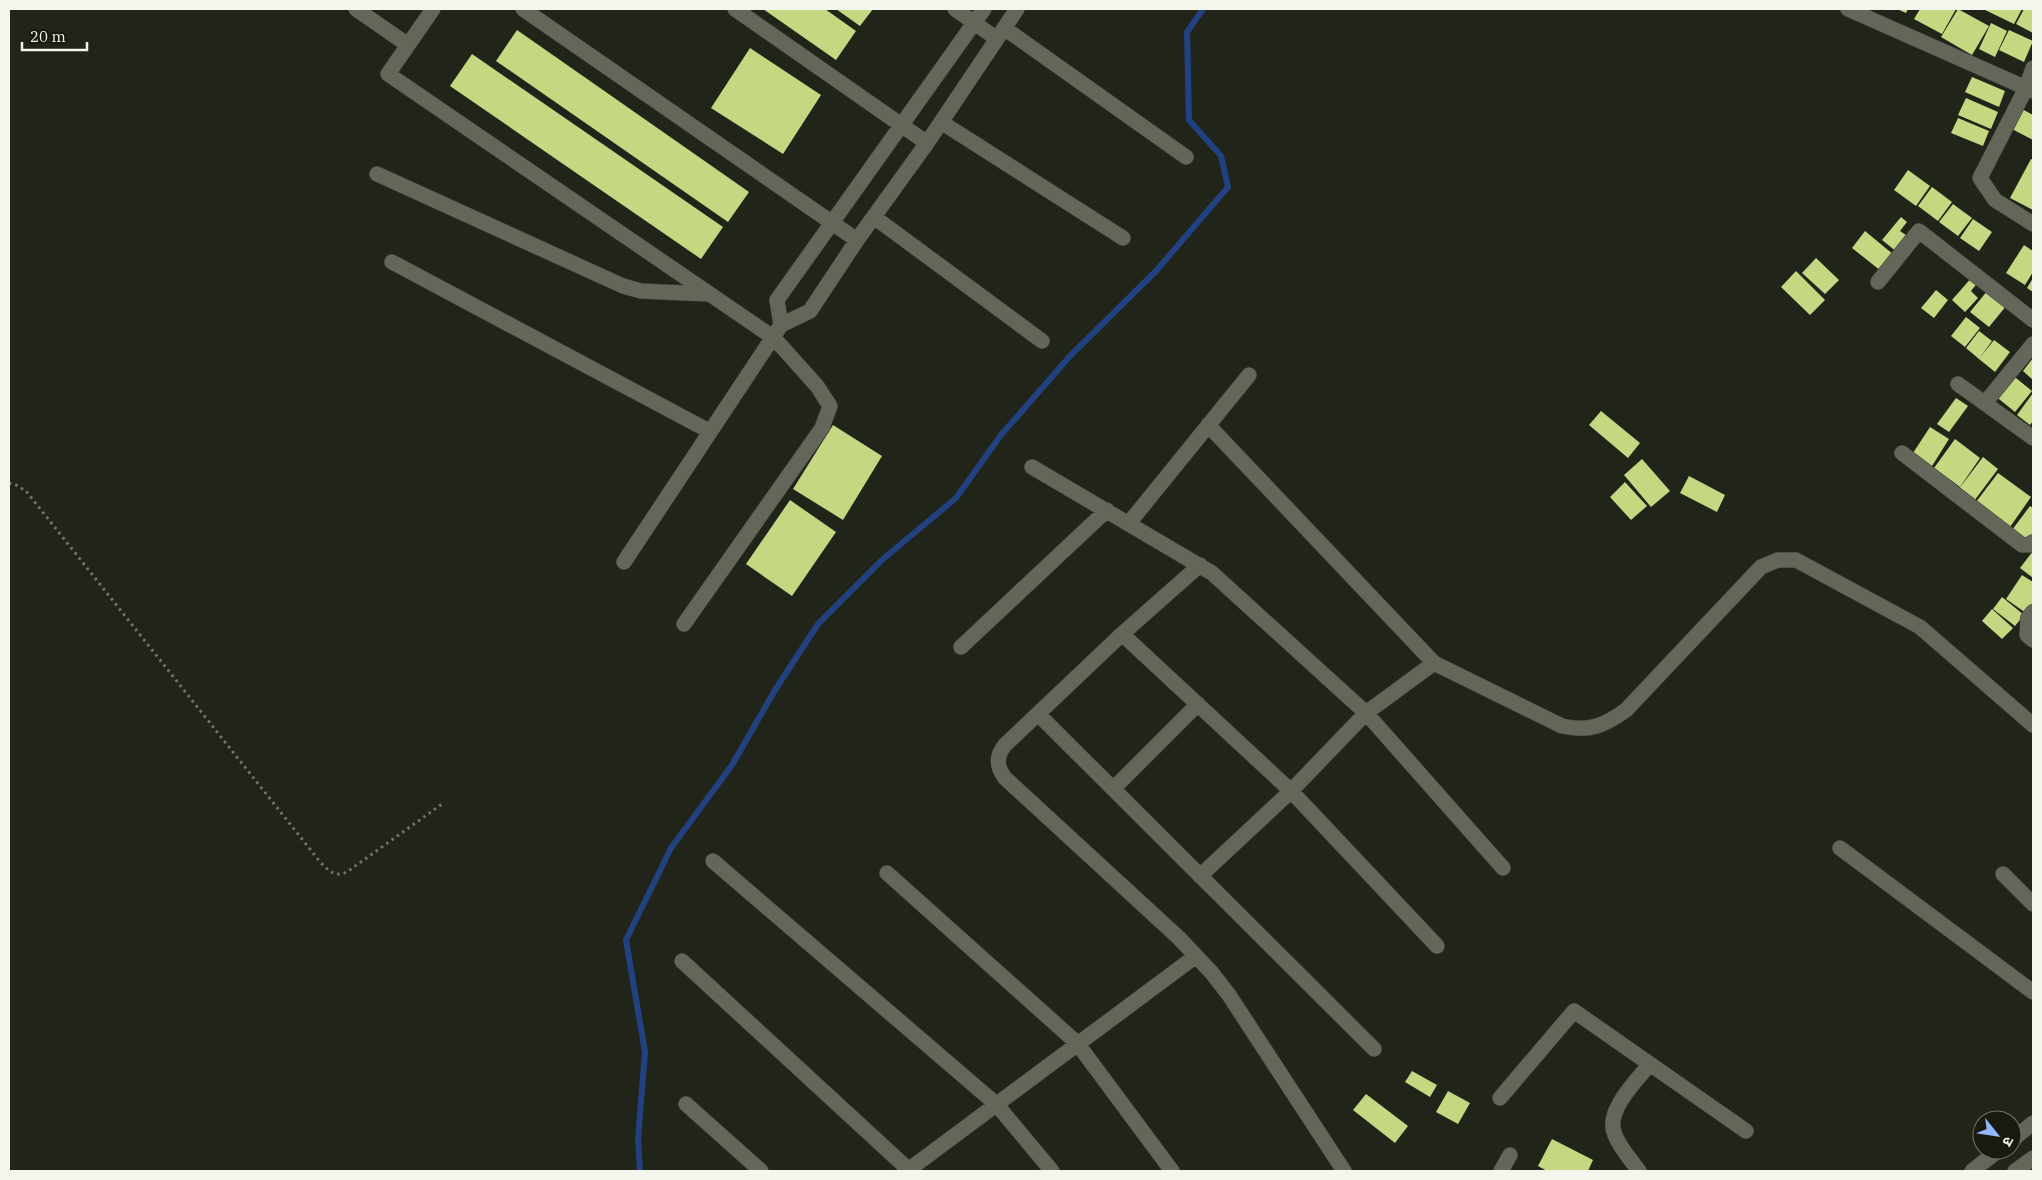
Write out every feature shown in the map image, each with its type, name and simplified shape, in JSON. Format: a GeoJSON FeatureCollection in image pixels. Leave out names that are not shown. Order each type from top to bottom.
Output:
{"type":"FeatureCollection","features":[{"type":"Feature","properties":{"kind":"street"},"geometry":{"type":"LineString","coordinates":[[356,9],[408,45]]}},
{"type":"Feature","properties":{"kind":"street"},"geometry":{"type":"LineString","coordinates":[[433,9],[388,74],[707,294],[778,331],[826,396],[830,406],[828,416],[822,428],[684,624]]}},
{"type":"Feature","properties":{"kind":"street"},"geometry":{"type":"LineString","coordinates":[[524,9],[857,240]]}},
{"type":"Feature","properties":{"kind":"street"},"geometry":{"type":"LineString","coordinates":[[736,9],[927,143]]}},
{"type":"Feature","properties":{"kind":"street"},"geometry":{"type":"LineString","coordinates":[[955,9],[974,22],[1001,33],[1186,157]]}},
{"type":"Feature","properties":{"kind":"street"},"geometry":{"type":"LineString","coordinates":[[778,331],[777,300],[830,222],[984,9]]}},
{"type":"Feature","properties":{"kind":"street"},"geometry":{"type":"LineString","coordinates":[[624,562],[709,431],[778,331],[810,311],[857,240],[927,143],[1017,9]]}},
{"type":"Feature","properties":{"kind":"street"},"geometry":{"type":"LineString","coordinates":[[1848,9],[2030,89]]}},
{"type":"Feature","properties":{"kind":"street"},"geometry":{"type":"LineString","coordinates":[[2033,68],[2030,89],[1980,178],[1994,200],[2033,224]]}},
{"type":"Feature","properties":{"kind":"street"},"geometry":{"type":"LineString","coordinates":[[941,122],[1123,238]]}},
{"type":"Feature","properties":{"kind":"street"},"geometry":{"type":"LineString","coordinates":[[376,174],[623,286],[641,291],[707,294]]}},
{"type":"Feature","properties":{"kind":"street"},"geometry":{"type":"LineString","coordinates":[[874,217],[1042,341]]}},
{"type":"Feature","properties":{"kind":"street"},"geometry":{"type":"LineString","coordinates":[[1878,282],[1919,231],[2033,320]]}},
{"type":"Feature","properties":{"kind":"street"},"geometry":{"type":"LineString","coordinates":[[392,262],[709,431]]}},
{"type":"Feature","properties":{"kind":"street"},"geometry":{"type":"LineString","coordinates":[[1985,403],[2033,344]]}},
{"type":"Feature","properties":{"kind":"street"},"geometry":{"type":"LineString","coordinates":[[1129,524],[1248,375]]}},
{"type":"Feature","properties":{"kind":"street"},"geometry":{"type":"LineString","coordinates":[[1958,384],[2033,438]]}},
{"type":"Feature","properties":{"kind":"street"},"geometry":{"type":"LineString","coordinates":[[1208,425],[1434,663],[1562,726],[1580,730],[1596,727],[1612,720],[1626,710],[1761,567],[1778,560],[1796,560],[1920,627],[2033,725]]}},
{"type":"Feature","properties":{"kind":"street"},"geometry":{"type":"LineString","coordinates":[[1902,453],[2022,545],[2029,545],[2033,542]]}},
{"type":"Feature","properties":{"kind":"street"},"geometry":{"type":"LineString","coordinates":[[1032,467],[1212,573],[1366,713],[1504,868]]}},
{"type":"Feature","properties":{"kind":"street"},"geometry":{"type":"LineString","coordinates":[[961,648],[1107,510]]}},
{"type":"Feature","properties":{"kind":"street"},"geometry":{"type":"LineString","coordinates":[[1200,565],[1122,634],[1000,751],[998,761],[1000,771],[1005,778],[1196,956],[1229,995],[1344,1171]]}},
{"type":"Feature","properties":{"kind":"street"},"geometry":{"type":"LineString","coordinates":[[2033,612],[2028,618],[2028,635],[2033,640]]}},
{"type":"Feature","properties":{"kind":"street"},"geometry":{"type":"LineString","coordinates":[[1122,634],[1291,791],[1437,946]]}},
{"type":"Feature","properties":{"kind":"street"},"geometry":{"type":"LineString","coordinates":[[1200,876],[1291,791],[1366,713],[1434,663]]}},
{"type":"Feature","properties":{"kind":"street"},"geometry":{"type":"LineString","coordinates":[[1113,789],[1198,704]]}},
{"type":"Feature","properties":{"kind":"street"},"geometry":{"type":"LineString","coordinates":[[1038,714],[1374,1049]]}},
{"type":"Feature","properties":{"kind":"street"},"geometry":{"type":"LineString","coordinates":[[1840,848],[2033,992]]}},
{"type":"Feature","properties":{"kind":"street"},"geometry":{"type":"LineString","coordinates":[[713,861],[996,1104],[1052,1171]]}},
{"type":"Feature","properties":{"kind":"street"},"geometry":{"type":"LineString","coordinates":[[887,873],[1077,1043],[1172,1171]]}},
{"type":"Feature","properties":{"kind":"street"},"geometry":{"type":"LineString","coordinates":[[2003,874],[2033,904]]}},
{"type":"Feature","properties":{"kind":"street"},"geometry":{"type":"LineString","coordinates":[[682,961],[908,1170],[1196,956]]}},
{"type":"Feature","properties":{"kind":"street"},"geometry":{"type":"LineString","coordinates":[[1500,1098],[1574,1011],[1746,1131]]}},
{"type":"Feature","properties":{"kind":"street"},"geometry":{"type":"LineString","coordinates":[[1639,1171],[1614,1134],[1612,1118],[1616,1108],[1650,1064]]}},
{"type":"Feature","properties":{"kind":"street"},"geometry":{"type":"LineString","coordinates":[[686,1104],[761,1171]]}},
{"type":"Feature","properties":{"kind":"street"},"geometry":{"type":"LineString","coordinates":[[2022,1132],[2033,1123]]}},
{"type":"Feature","properties":{"kind":"street"},"geometry":{"type":"LineString","coordinates":[[1501,1171],[1510,1155]]}},
{"type":"Feature","properties":{"kind":"street"},"geometry":{"type":"LineString","coordinates":[[2016,1171],[2033,1158]]}},
{"type":"Feature","properties":{"kind":"street"},"geometry":{"type":"LineString","coordinates":[[1972,1171],[1986,1160]]}},
{"type":"Feature","properties":{"kind":"path"},"geometry":{"type":"LineString","coordinates":[[9,483],[16,484],[26,491],[321,863],[332,874],[340,875],[347,872],[442,804]]}},
{"type":"Feature","properties":{"kind":"building"},"geometry":{"type":"Polygon","coordinates":[[[763,9],[825,9],[856,31],[836,60],[763,9]]]}},
{"type":"Feature","properties":{"kind":"building"},"geometry":{"type":"Polygon","coordinates":[[[836,9],[873,9],[860,26],[836,9]]]}},
{"type":"Feature","properties":{"kind":"building"},"geometry":{"type":"Polygon","coordinates":[[[1897,9],[1908,9],[1906,13],[1897,9]]]}},
{"type":"Feature","properties":{"kind":"building"},"geometry":{"type":"Polygon","coordinates":[[[1920,9],[1956,9],[1942,34],[1914,19],[1920,9]]]}},
{"type":"Feature","properties":{"kind":"building"},"geometry":{"type":"Polygon","coordinates":[[[1958,9],[1989,26],[1972,55],[1941,37],[1958,9]]]}},
{"type":"Feature","properties":{"kind":"building"},"geometry":{"type":"Polygon","coordinates":[[[1983,9],[2022,9],[2014,24],[1983,9]]]}},
{"type":"Feature","properties":{"kind":"building"},"geometry":{"type":"Polygon","coordinates":[[[2024,9],[2033,9],[2033,33],[2016,24],[2024,9]]]}},
{"type":"Feature","properties":{"kind":"building"},"geometry":{"type":"Polygon","coordinates":[[[1991,23],[2007,31],[1995,57],[1979,49],[1991,23]]]}},
{"type":"Feature","properties":{"kind":"building"},"geometry":{"type":"Polygon","coordinates":[[[517,30],[749,192],[728,222],[496,61],[517,30]]]}},
{"type":"Feature","properties":{"kind":"building"},"geometry":{"type":"Polygon","coordinates":[[[2009,30],[2033,41],[2024,62],[1999,50],[2009,30]]]}},
{"type":"Feature","properties":{"kind":"building"},"geometry":{"type":"Polygon","coordinates":[[[750,48],[821,95],[783,154],[711,108],[750,48]]]}},
{"type":"Feature","properties":{"kind":"building"},"geometry":{"type":"Polygon","coordinates":[[[472,54],[723,227],[701,259],[450,86],[472,54]]]}},
{"type":"Feature","properties":{"kind":"building"},"geometry":{"type":"Polygon","coordinates":[[[1972,77],[2005,91],[1999,107],[1965,92],[1972,77]]]}},
{"type":"Feature","properties":{"kind":"building"},"geometry":{"type":"Polygon","coordinates":[[[1966,98],[1998,112],[1991,129],[1958,115],[1966,98]]]}},
{"type":"Feature","properties":{"kind":"building"},"geometry":{"type":"Polygon","coordinates":[[[2022,109],[2033,115],[2033,140],[2012,129],[2022,109]]]}},
{"type":"Feature","properties":{"kind":"building"},"geometry":{"type":"Polygon","coordinates":[[[1958,118],[1989,131],[1983,146],[1951,133],[1958,118]]]}},
{"type":"Feature","properties":{"kind":"building"},"geometry":{"type":"Polygon","coordinates":[[[2031,159],[2033,160],[2033,210],[2010,198],[2031,159]]]}},
{"type":"Feature","properties":{"kind":"building"},"geometry":{"type":"Polygon","coordinates":[[[1908,170],[1930,186],[1916,206],[1894,190],[1908,170]]]}},
{"type":"Feature","properties":{"kind":"building"},"geometry":{"type":"Polygon","coordinates":[[[1932,187],[1952,202],[1938,221],[1918,206],[1932,187]]]}},
{"type":"Feature","properties":{"kind":"building"},"geometry":{"type":"Polygon","coordinates":[[[1953,204],[1972,218],[1958,236],[1939,222],[1953,204]]]}},
{"type":"Feature","properties":{"kind":"building"},"geometry":{"type":"Polygon","coordinates":[[[1901,217],[1907,222],[1900,231],[1909,237],[1897,252],[1882,240],[1901,217]]]}},
{"type":"Feature","properties":{"kind":"building"},"geometry":{"type":"Polygon","coordinates":[[[1973,219],[1992,232],[1979,251],[1960,238],[1973,219]]]}},
{"type":"Feature","properties":{"kind":"building"},"geometry":{"type":"Polygon","coordinates":[[[1865,231],[1894,255],[1881,271],[1852,248],[1865,231]]]}},
{"type":"Feature","properties":{"kind":"building"},"geometry":{"type":"Polygon","coordinates":[[[2024,245],[2033,251],[2033,272],[2025,285],[2006,273],[2024,245]]]}},
{"type":"Feature","properties":{"kind":"building"},"geometry":{"type":"Polygon","coordinates":[[[1816,258],[1839,280],[1825,294],[1802,273],[1816,258]]]}},
{"type":"Feature","properties":{"kind":"building"},"geometry":{"type":"Polygon","coordinates":[[[1796,271],[1825,300],[1810,315],[1781,287],[1796,271]]]}},
{"type":"Feature","properties":{"kind":"building"},"geometry":{"type":"Polygon","coordinates":[[[1973,276],[1979,281],[1971,291],[1978,298],[1965,312],[1952,300],[1973,276]]]}},
{"type":"Feature","properties":{"kind":"building"},"geometry":{"type":"Polygon","coordinates":[[[2033,278],[2033,292],[2027,288],[2033,278]]]}},
{"type":"Feature","properties":{"kind":"building"},"geometry":{"type":"Polygon","coordinates":[[[1936,290],[1948,300],[1934,318],[1921,308],[1936,290]]]}},
{"type":"Feature","properties":{"kind":"building"},"geometry":{"type":"Polygon","coordinates":[[[1988,290],[2007,305],[1989,327],[1970,312],[1988,290]]]}},
{"type":"Feature","properties":{"kind":"building"},"geometry":{"type":"Polygon","coordinates":[[[1966,317],[1980,328],[1965,347],[1951,336],[1966,317]]]}},
{"type":"Feature","properties":{"kind":"building"},"geometry":{"type":"Polygon","coordinates":[[[1979,331],[1992,341],[1979,359],[1966,348],[1979,331]]]}},
{"type":"Feature","properties":{"kind":"building"},"geometry":{"type":"Polygon","coordinates":[[[1994,340],[2010,352],[1995,372],[1979,359],[1994,340]]]}},
{"type":"Feature","properties":{"kind":"building"},"geometry":{"type":"Polygon","coordinates":[[[2033,358],[2033,380],[2023,371],[2033,358]]]}},
{"type":"Feature","properties":{"kind":"building"},"geometry":{"type":"Polygon","coordinates":[[[2011,374],[2032,391],[2015,412],[1994,395],[2011,374]]]}},
{"type":"Feature","properties":{"kind":"building"},"geometry":{"type":"Polygon","coordinates":[[[2033,393],[2033,421],[2030,425],[2017,415],[2033,393]]]}},
{"type":"Feature","properties":{"kind":"building"},"geometry":{"type":"Polygon","coordinates":[[[1956,398],[1968,406],[1949,432],[1937,424],[1956,398]]]}},
{"type":"Feature","properties":{"kind":"building"},"geometry":{"type":"Polygon","coordinates":[[[1601,411],[1640,443],[1628,458],[1589,425],[1601,411]]]}},
{"type":"Feature","properties":{"kind":"building"},"geometry":{"type":"Polygon","coordinates":[[[833,425],[882,456],[843,520],[793,489],[833,425]]]}},
{"type":"Feature","properties":{"kind":"building"},"geometry":{"type":"Polygon","coordinates":[[[1930,427],[1949,439],[1932,466],[1913,453],[1930,427]]]}},
{"type":"Feature","properties":{"kind":"building"},"geometry":{"type":"Polygon","coordinates":[[[1955,439],[1980,458],[1960,487],[1934,468],[1955,439]]]}},
{"type":"Feature","properties":{"kind":"building"},"geometry":{"type":"Polygon","coordinates":[[[1983,457],[1998,469],[1974,501],[1958,490],[1983,457]]]}},
{"type":"Feature","properties":{"kind":"building"},"geometry":{"type":"Polygon","coordinates":[[[1642,459],[1670,491],[1651,507],[1624,475],[1642,459]]]}},
{"type":"Feature","properties":{"kind":"building"},"geometry":{"type":"Polygon","coordinates":[[[1998,473],[2031,497],[2010,527],[1976,502],[1998,473]]]}},
{"type":"Feature","properties":{"kind":"building"},"geometry":{"type":"Polygon","coordinates":[[[1689,476],[1725,495],[1717,512],[1680,493],[1689,476]]]}},
{"type":"Feature","properties":{"kind":"building"},"geometry":{"type":"Polygon","coordinates":[[[1625,482],[1647,506],[1631,520],[1610,497],[1625,482]]]}},
{"type":"Feature","properties":{"kind":"building"},"geometry":{"type":"Polygon","coordinates":[[[790,500],[836,532],[792,596],[746,564],[790,500]]]}},
{"type":"Feature","properties":{"kind":"building"},"geometry":{"type":"Polygon","coordinates":[[[2030,506],[2033,508],[2033,535],[2028,542],[2012,530],[2030,506]]]}},
{"type":"Feature","properties":{"kind":"building"},"geometry":{"type":"Polygon","coordinates":[[[2033,551],[2033,578],[2020,568],[2033,551]]]}},
{"type":"Feature","properties":{"kind":"building"},"geometry":{"type":"Polygon","coordinates":[[[2022,575],[2033,582],[2033,603],[2026,613],[2006,599],[2022,575]]]}},
{"type":"Feature","properties":{"kind":"building"},"geometry":{"type":"Polygon","coordinates":[[[2002,597],[2024,615],[2015,626],[1993,609],[2002,597]]]}},
{"type":"Feature","properties":{"kind":"building"},"geometry":{"type":"Polygon","coordinates":[[[1992,609],[2013,628],[2002,639],[1982,621],[1992,609]]]}},
{"type":"Feature","properties":{"kind":"building"},"geometry":{"type":"Polygon","coordinates":[[[1412,1071],[1437,1085],[1430,1097],[1405,1082],[1412,1071]]]}},
{"type":"Feature","properties":{"kind":"building"},"geometry":{"type":"Polygon","coordinates":[[[1448,1091],[1470,1103],[1458,1124],[1436,1112],[1448,1091]]]}},
{"type":"Feature","properties":{"kind":"building"},"geometry":{"type":"Polygon","coordinates":[[[1366,1094],[1408,1126],[1395,1143],[1353,1110],[1366,1094]]]}},
{"type":"Feature","properties":{"kind":"building"},"geometry":{"type":"Polygon","coordinates":[[[1552,1139],[1593,1160],[1588,1171],[1547,1171],[1538,1166],[1552,1139]]]}},
{"type":"Feature","properties":{"kind":"waterway"},"geometry":{"type":"LineString","coordinates":[[640,1171],[638,1139],[645,1052],[626,940],[671,848],[732,765],[775,690],[818,624],[883,559],[956,498],[1001,435],[1070,356],[1156,271],[1228,187],[1221,156],[1189,120],[1187,32],[1203,9]]}}]}
